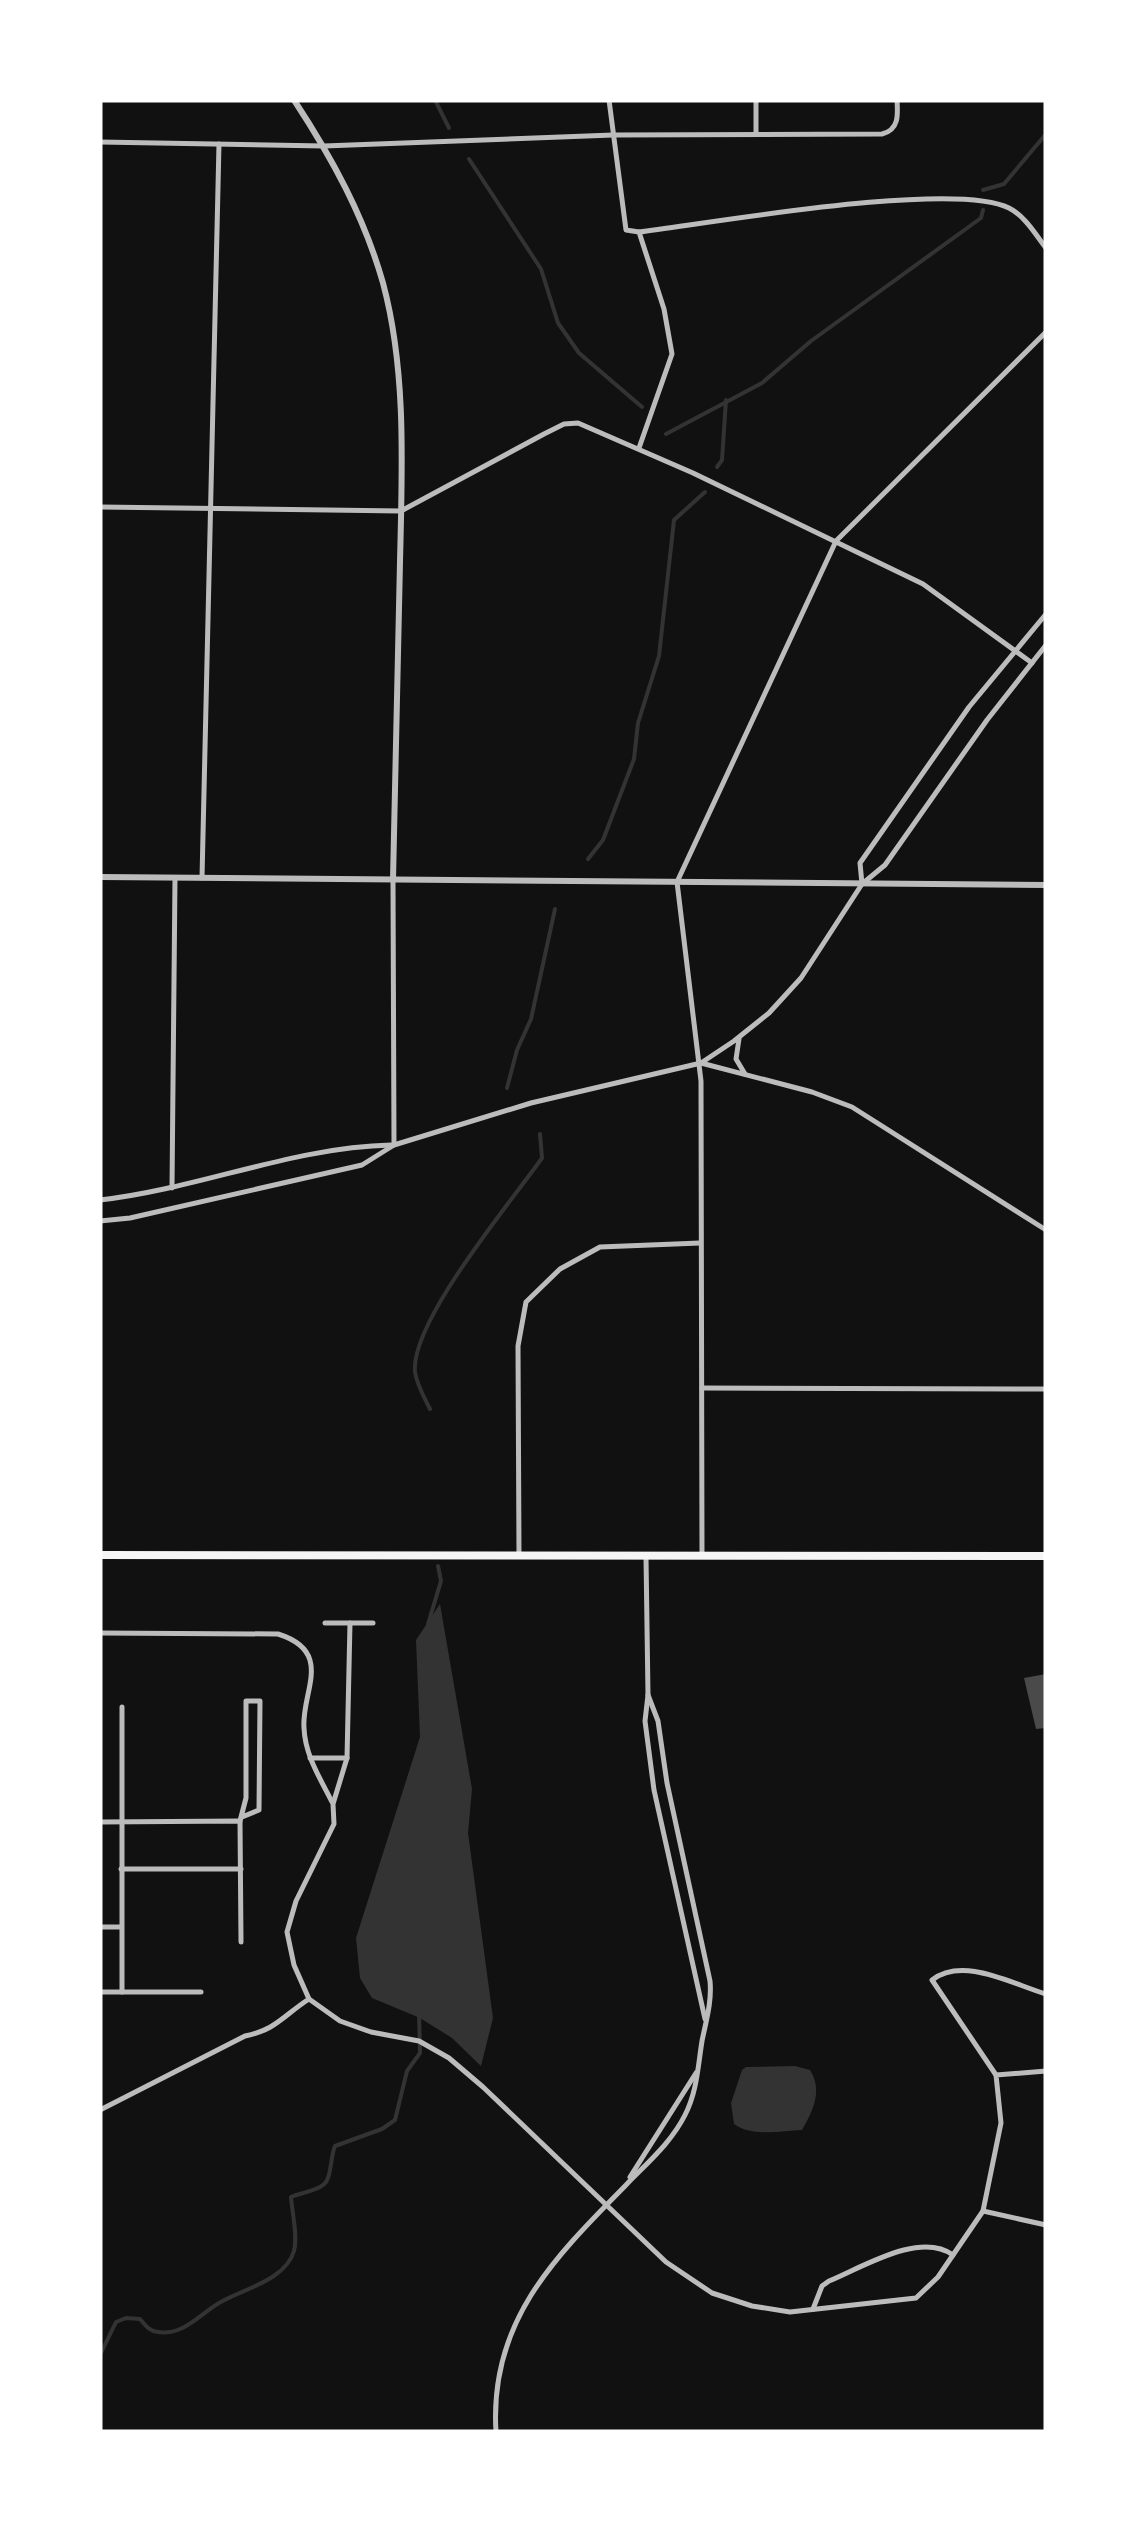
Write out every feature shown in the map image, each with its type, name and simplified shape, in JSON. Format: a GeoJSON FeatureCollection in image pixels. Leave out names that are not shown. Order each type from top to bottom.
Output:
{"type":"FeatureCollection","features":[{"type":"Feature","properties":{"kind":"main road"},"geometry":{"type":"LineString","coordinates":[[100,1555],[1046,1556]]}},
{"type":"Feature","properties":{"kind":"street"},"geometry":{"type":"LineString","coordinates":[[294,100],[358,210],[383,286],[393,344],[404,461],[393,880],[394,1145]]}},
{"type":"Feature","properties":{"kind":"street"},"geometry":{"type":"LineString","coordinates":[[609,100],[626,230],[639,232],[876,203],[958,199],[1010,208],[1046,248]]}},
{"type":"Feature","properties":{"kind":"street"},"geometry":{"type":"LineString","coordinates":[[756,100],[756,134]]}},
{"type":"Feature","properties":{"kind":"street"},"geometry":{"type":"LineString","coordinates":[[100,142],[324,146],[613,135],[882,134],[890,132],[896,124],[897,100]]}},
{"type":"Feature","properties":{"kind":"street"},"geometry":{"type":"LineString","coordinates":[[202,878],[219,144]]}},
{"type":"Feature","properties":{"kind":"street"},"geometry":{"type":"LineString","coordinates":[[639,232],[664,309],[672,354],[640,448]]}},
{"type":"Feature","properties":{"kind":"street"},"geometry":{"type":"LineString","coordinates":[[702,1556],[700,1063],[678,882],[836,542],[1046,332]]}},
{"type":"Feature","properties":{"kind":"street"},"geometry":{"type":"LineString","coordinates":[[100,507],[401,510],[564,424],[578,423],[640,448],[924,584],[1032,663]]}},
{"type":"Feature","properties":{"kind":"street"},"geometry":{"type":"LineString","coordinates":[[862,884],[860,863],[970,707],[1046,614]]}},
{"type":"Feature","properties":{"kind":"street"},"geometry":{"type":"LineString","coordinates":[[100,1221],[362,1165],[394,1145],[531,1103],[700,1063],[739,1038],[801,978],[862,884],[887,864],[987,720],[1046,645]]}},
{"type":"Feature","properties":{"kind":"street"},"geometry":{"type":"LineString","coordinates":[[100,877],[1046,885]]}},
{"type":"Feature","properties":{"kind":"street"},"geometry":{"type":"LineString","coordinates":[[172,1188],[175,878]]}},
{"type":"Feature","properties":{"kind":"street"},"geometry":{"type":"LineString","coordinates":[[739,1038],[736,1059],[744,1074]]}},
{"type":"Feature","properties":{"kind":"street"},"geometry":{"type":"LineString","coordinates":[[700,1063],[812,1092],[852,1107],[1046,1230]]}},
{"type":"Feature","properties":{"kind":"street"},"geometry":{"type":"LineString","coordinates":[[100,1200],[172,1188],[356,1146],[394,1145]]}},
{"type":"Feature","properties":{"kind":"street"},"geometry":{"type":"LineString","coordinates":[[519,1556],[518,1346],[526,1302],[560,1269],[600,1247],[700,1244]]}},
{"type":"Feature","properties":{"kind":"street"},"geometry":{"type":"LineString","coordinates":[[702,1388],[1046,1388]]}},
{"type":"Feature","properties":{"kind":"street"},"geometry":{"type":"LineString","coordinates":[[646,1556],[645,1721],[654,1790],[706,2022]]}},
{"type":"Feature","properties":{"kind":"street"},"geometry":{"type":"LineString","coordinates":[[325,1623],[373,1623]]}},
{"type":"Feature","properties":{"kind":"street"},"geometry":{"type":"LineString","coordinates":[[350,1623],[348,1758],[333,1804],[334,1824],[296,1901],[287,1932],[294,1966],[309,1998],[340,2022],[419,2042],[449,2058],[666,2262],[703,2289],[764,2310],[812,2310],[916,2298],[938,2277],[983,2212],[1002,2124],[996,2075],[932,1980],[941,1972],[960,1968],[1046,1994]]}},
{"type":"Feature","properties":{"kind":"street"},"geometry":{"type":"LineString","coordinates":[[100,1632],[278,1634],[292,1638],[309,1659],[313,1676],[303,1724],[310,1758],[333,1804]]}},
{"type":"Feature","properties":{"kind":"street"},"geometry":{"type":"LineString","coordinates":[[496,2432],[498,2375],[518,2314],[542,2275],[667,2144],[685,2116],[696,2088],[712,2000],[710,1981],[666,1783],[658,1722],[648,1695]]}},
{"type":"Feature","properties":{"kind":"street"},"geometry":{"type":"LineString","coordinates":[[100,1822],[241,1819],[259,1810],[260,1701],[246,1701],[246,1798],[241,1819],[241,1942]]}},
{"type":"Feature","properties":{"kind":"street"},"geometry":{"type":"LineString","coordinates":[[122,1707],[122,1992]]}},
{"type":"Feature","properties":{"kind":"street"},"geometry":{"type":"LineString","coordinates":[[310,1758],[348,1758]]}},
{"type":"Feature","properties":{"kind":"street"},"geometry":{"type":"LineString","coordinates":[[120,1869],[241,1869]]}},
{"type":"Feature","properties":{"kind":"street"},"geometry":{"type":"LineString","coordinates":[[100,1927],[121,1927]]}},
{"type":"Feature","properties":{"kind":"street"},"geometry":{"type":"LineString","coordinates":[[100,1992],[201,1992]]}},
{"type":"Feature","properties":{"kind":"street"},"geometry":{"type":"LineString","coordinates":[[100,2110],[245,2036],[271,2030],[309,1998]]}},
{"type":"Feature","properties":{"kind":"street"},"geometry":{"type":"LineString","coordinates":[[622,2188],[698,2070]]}},
{"type":"Feature","properties":{"kind":"street"},"geometry":{"type":"LineString","coordinates":[[996,2075],[1046,2071]]}},
{"type":"Feature","properties":{"kind":"street"},"geometry":{"type":"LineString","coordinates":[[983,2212],[1046,2225]]}},
{"type":"Feature","properties":{"kind":"street"},"geometry":{"type":"LineString","coordinates":[[812,2310],[822,2286],[829,2281],[918,2245],[943,2248],[953,2255]]}},
{"type":"Feature","properties":{"kind":"shaded area"},"geometry":{"type":"Polygon","coordinates":[[[440,1604],[472,1789],[468,1833],[493,2018],[481,2066],[452,2038],[420,2018],[372,1998],[360,1978],[356,1938],[420,1737],[416,1640],[440,1604]]]}},
{"type":"Feature","properties":{"kind":"shaded area"},"geometry":{"type":"Polygon","coordinates":[[[795,2066],[810,2070],[816,2085],[813,2108],[802,2130],[757,2132],[734,2124],[731,2103],[742,2070],[795,2066]]]}},
{"type":"Feature","properties":{"kind":"building"},"geometry":{"type":"Polygon","coordinates":[[[1046,1674],[1046,1728],[1036,1729],[1024,1678],[1046,1674]]]}},
{"type":"Feature","properties":{"kind":"waterway"},"geometry":{"type":"LineString","coordinates":[[435,100],[449,128]]}},
{"type":"Feature","properties":{"kind":"waterway"},"geometry":{"type":"LineString","coordinates":[[983,190],[1004,184],[1046,134]]}},
{"type":"Feature","properties":{"kind":"waterway"},"geometry":{"type":"LineString","coordinates":[[469,159],[541,269],[558,323],[579,353],[642,407]]}},
{"type":"Feature","properties":{"kind":"waterway"},"geometry":{"type":"LineString","coordinates":[[666,434],[762,383],[811,341],[981,218],[983,210]]}},
{"type":"Feature","properties":{"kind":"waterway"},"geometry":{"type":"LineString","coordinates":[[717,467],[722,460],[726,400]]}},
{"type":"Feature","properties":{"kind":"waterway"},"geometry":{"type":"LineString","coordinates":[[588,859],[603,840],[634,759],[638,723],[659,656],[674,520],[705,492]]}},
{"type":"Feature","properties":{"kind":"waterway"},"geometry":{"type":"LineString","coordinates":[[507,1088],[517,1050],[531,1019],[555,909]]}},
{"type":"Feature","properties":{"kind":"waterway"},"geometry":{"type":"LineString","coordinates":[[430,1409],[415,1372],[428,1324],[465,1263],[542,1158],[540,1134]]}},
{"type":"Feature","properties":{"kind":"waterway"},"geometry":{"type":"LineString","coordinates":[[428,1624],[441,1581],[438,1566]]}},
{"type":"Feature","properties":{"kind":"waterway"},"geometry":{"type":"LineString","coordinates":[[100,2355],[116,2322],[140,2319],[155,2331],[175,2331],[282,2270],[295,2245],[291,2197],[326,2182],[335,2146],[382,2129],[395,2120],[407,2071],[420,2053],[419,2013]]}}]}
